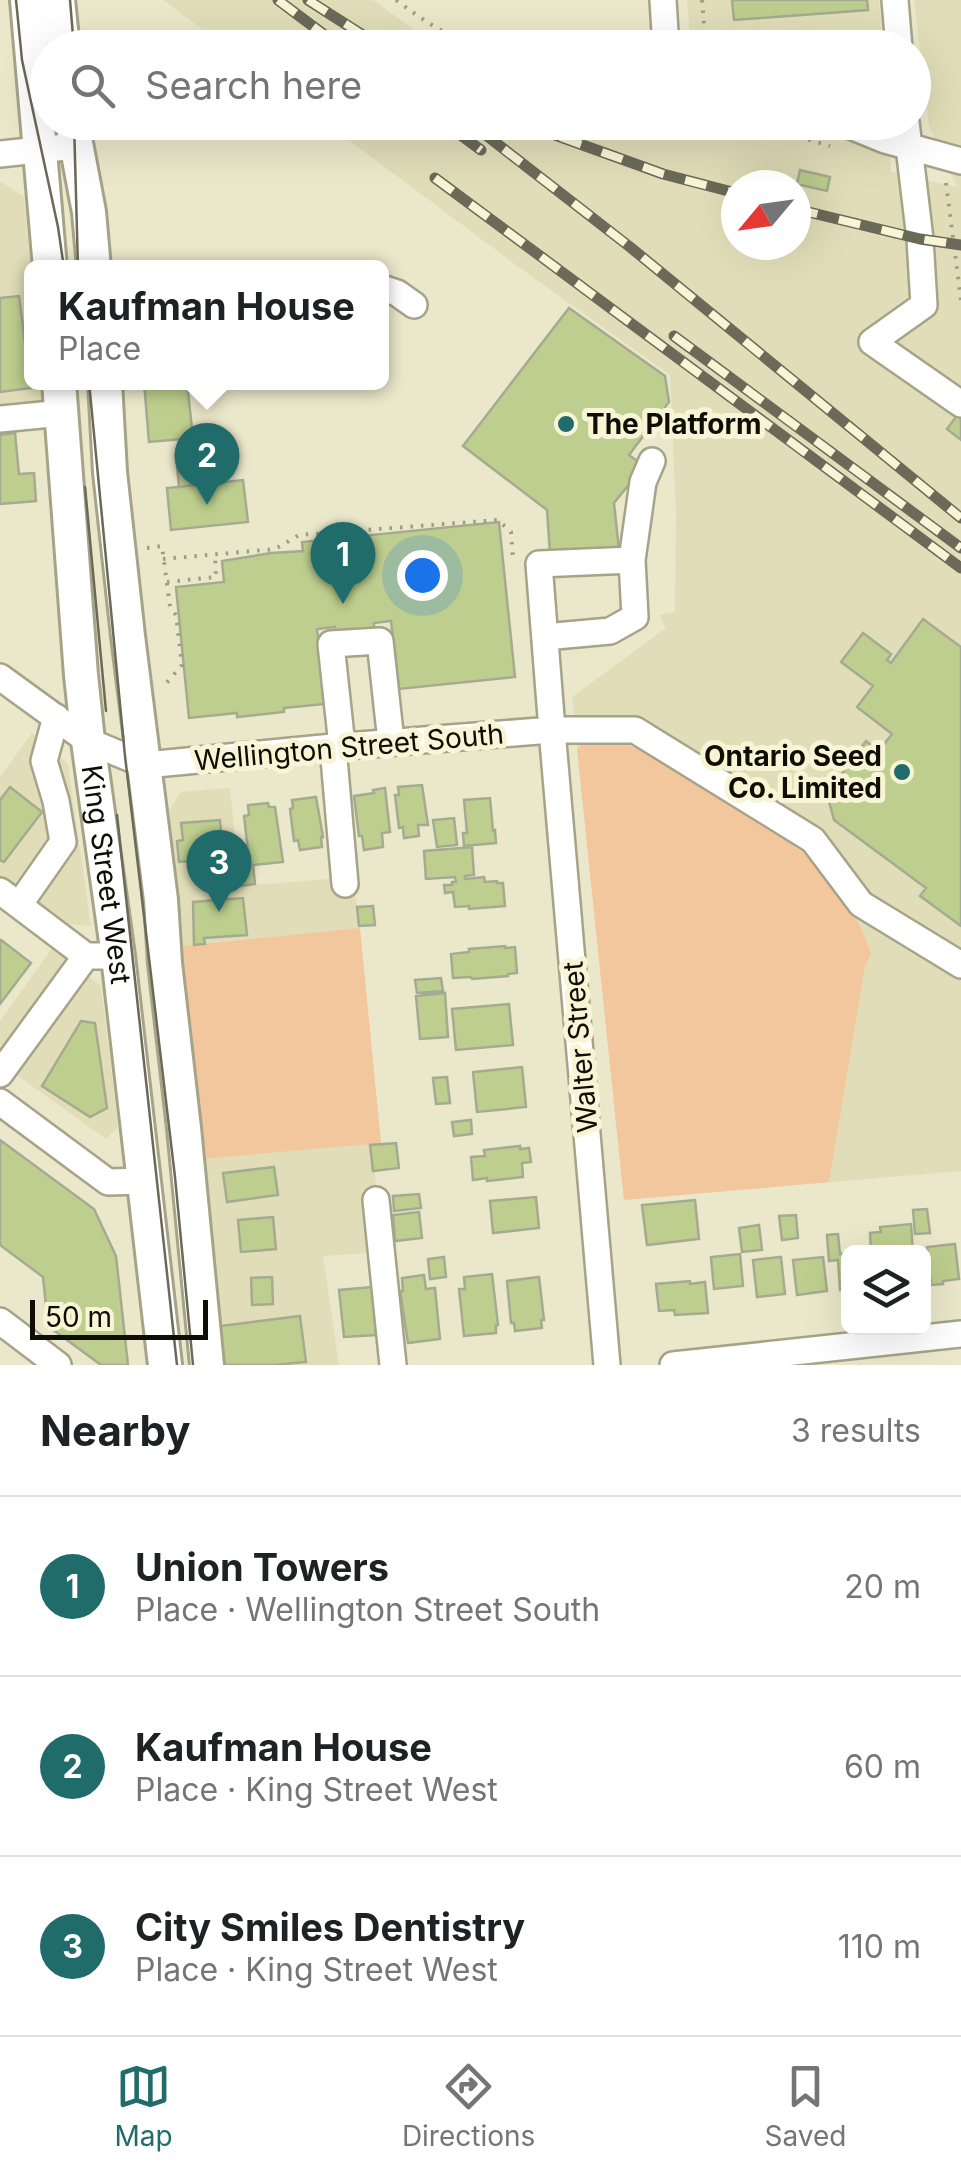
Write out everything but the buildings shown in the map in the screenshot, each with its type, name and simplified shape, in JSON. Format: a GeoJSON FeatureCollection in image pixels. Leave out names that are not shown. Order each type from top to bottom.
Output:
{"type":"FeatureCollection","features":[{"type":"Feature","properties":{"kind":"main road"},"geometry":{"type":"LineString","coordinates":[[27,0],[30,32]]}},
{"type":"Feature","properties":{"kind":"main road"},"geometry":{"type":"LineString","coordinates":[[58,0],[61,30]]}},
{"type":"Feature","properties":{"kind":"main road"},"geometry":{"type":"LineString","coordinates":[[40,140],[49,260]]}},
{"type":"Feature","properties":{"kind":"main road"},"geometry":{"type":"LineString","coordinates":[[74,140],[89,212],[93,260]]}},
{"type":"Feature","properties":{"kind":"main road","name":"King Street West"},"geometry":{"type":"LineString","coordinates":[[105,390],[207,1365]]}},
{"type":"Feature","properties":{"kind":"main road","name":"King Street West"},"geometry":{"type":"LineString","coordinates":[[61,398],[102,956],[145,1182],[165,1365]]}},
{"type":"Feature","properties":{"kind":"street"},"geometry":{"type":"LineString","coordinates":[[663,0],[665,30]]}},
{"type":"Feature","properties":{"kind":"street"},"geometry":{"type":"LineString","coordinates":[[895,0],[898,30]]}},
{"type":"Feature","properties":{"kind":"street"},"geometry":{"type":"LineString","coordinates":[[0,154],[41,151],[62,140]]}},
{"type":"Feature","properties":{"kind":"street"},"geometry":{"type":"LineString","coordinates":[[908,140],[924,305],[872,342],[961,404]]}},
{"type":"Feature","properties":{"kind":"street"},"geometry":{"type":"LineString","coordinates":[[919,140],[961,161]]}},
{"type":"Feature","properties":{"kind":"street"},"geometry":{"type":"LineString","coordinates":[[389,290],[414,305]]}},
{"type":"Feature","properties":{"kind":"street"},"geometry":{"type":"LineString","coordinates":[[0,419],[61,398]]}},
{"type":"Feature","properties":{"kind":"street"},"geometry":{"type":"LineString","coordinates":[[545,637],[610,632],[635,617],[632,560],[642,482],[652,461]]}},
{"type":"Feature","properties":{"kind":"street","name":"Walter Street"},"geometry":{"type":"LineString","coordinates":[[607,1365],[540,564],[632,560]]}},
{"type":"Feature","properties":{"kind":"street"},"geometry":{"type":"LineString","coordinates":[[345,884],[331,644],[380,640],[391,742]]}},
{"type":"Feature","properties":{"kind":"street"},"geometry":{"type":"LineString","coordinates":[[0,676],[88,740],[146,765]]}},
{"type":"Feature","properties":{"kind":"street"},"geometry":{"type":"LineString","coordinates":[[0,1074],[102,956],[10,898],[63,842],[44,761],[56,717]]}},
{"type":"Feature","properties":{"kind":"street","name":"Wellington Street South"},"geometry":{"type":"LineString","coordinates":[[146,765],[552,730],[635,730],[814,840],[861,904],[961,966]]}},
{"type":"Feature","properties":{"kind":"street"},"geometry":{"type":"LineString","coordinates":[[0,1102],[108,1182],[145,1182]]}},
{"type":"Feature","properties":{"kind":"street"},"geometry":{"type":"LineString","coordinates":[[376,1200],[393,1365]]}},
{"type":"Feature","properties":{"kind":"street"},"geometry":{"type":"LineString","coordinates":[[0,1322],[58,1365]]}},
{"type":"Feature","properties":{"kind":"street"},"geometry":{"type":"LineString","coordinates":[[674,1365],[961,1334]]}},
{"type":"Feature","properties":{"kind":"path"},"geometry":{"type":"LineString","coordinates":[[396,0],[439,30]]}},
{"type":"Feature","properties":{"kind":"path"},"geometry":{"type":"LineString","coordinates":[[702,0],[704,30]]}},
{"type":"Feature","properties":{"kind":"path"},"geometry":{"type":"LineString","coordinates":[[935,172],[948,185],[961,300]]}},
{"type":"Feature","properties":{"kind":"path"},"geometry":{"type":"LineString","coordinates":[[163,559],[275,549],[299,535],[498,520],[511,532],[514,568]]}},
{"type":"Feature","properties":{"kind":"path"},"geometry":{"type":"LineString","coordinates":[[161,690],[182,665],[162,546]]}},
{"type":"Feature","properties":{"kind":"path"},"geometry":{"type":"LineString","coordinates":[[166,582],[216,577],[215,554]]}},
{"type":"Feature","properties":{"kind":"shaded area"},"geometry":{"type":"Polygon","coordinates":[[[163,0],[373,0],[414,30],[203,30],[163,0]]]}},
{"type":"Feature","properties":{"kind":"shaded area"},"geometry":{"type":"Polygon","coordinates":[[[687,0],[879,0],[882,30],[690,30],[687,0]]]}},
{"type":"Feature","properties":{"kind":"shaded area"},"geometry":{"type":"Polygon","coordinates":[[[914,0],[961,0],[961,1171],[624,1200],[572,697],[666,628],[659,615],[675,612],[676,513],[670,375],[349,140],[889,140],[891,172],[957,187],[931,130],[931,30],[918,30],[914,0]]]}},
{"type":"Feature","properties":{"kind":"shaded area"},"geometry":{"type":"Polygon","coordinates":[[[0,181],[24,197],[30,260],[24,260],[24,390],[42,390],[43,402],[38,410],[0,411],[0,181]]]}},
{"type":"Feature","properties":{"kind":"shaded area"},"geometry":{"type":"Polygon","coordinates":[[[32,733],[68,764],[91,926],[59,923],[0,880],[0,777],[32,733]]]}},
{"type":"Feature","properties":{"kind":"shaded area"},"geometry":{"type":"Polygon","coordinates":[[[601,738],[646,751],[682,769],[804,853],[835,887],[860,926],[871,954],[865,965],[829,1182],[624,1200],[577,749],[585,741],[601,738]]]}},
{"type":"Feature","properties":{"kind":"shaded area"},"geometry":{"type":"Polygon","coordinates":[[[230,788],[240,886],[354,877],[381,1143],[372,1144],[377,1195],[364,1198],[369,1253],[323,1256],[339,1365],[222,1365],[169,811],[181,792],[230,788]]]}},
{"type":"Feature","properties":{"kind":"shaded area"},"geometry":{"type":"Polygon","coordinates":[[[360,928],[381,1143],[202,1159],[181,946],[360,928]]]}},
{"type":"Feature","properties":{"kind":"shaded area"},"geometry":{"type":"Polygon","coordinates":[[[53,947],[101,986],[118,1127],[106,1139],[0,1063],[0,1021],[53,947]]]}},
{"type":"Feature","properties":{"kind":"tram line"},"geometry":{"type":"LineString","coordinates":[[16,0],[30,97]]}},
{"type":"Feature","properties":{"kind":"tram line"},"geometry":{"type":"LineString","coordinates":[[70,0],[72,30]]}},
{"type":"Feature","properties":{"kind":"tram line"},"geometry":{"type":"LineString","coordinates":[[39,140],[63,260]]}},
{"type":"Feature","properties":{"kind":"tram line"},"geometry":{"type":"LineString","coordinates":[[74,140],[78,260]]}},
{"type":"Feature","properties":{"kind":"tram line"},"geometry":{"type":"LineString","coordinates":[[90,390],[125,756],[193,1365]]}},
{"type":"Feature","properties":{"kind":"tram line"},"geometry":{"type":"LineString","coordinates":[[85,487],[106,711]]}},
{"type":"Feature","properties":{"kind":"tram line"},"geometry":{"type":"LineString","coordinates":[[117,815],[177,1365]]}},
{"type":"Feature","properties":{"kind":"railway"},"geometry":{"type":"LineString","coordinates":[[278,0],[318,30]]}},
{"type":"Feature","properties":{"kind":"railway"},"geometry":{"type":"LineString","coordinates":[[308,0],[355,30]]}},
{"type":"Feature","properties":{"kind":"railway"},"geometry":{"type":"LineString","coordinates":[[467,140],[481,150]]}},
{"type":"Feature","properties":{"kind":"railway"},"geometry":{"type":"LineString","coordinates":[[492,140],[630,247],[961,518]]}},
{"type":"Feature","properties":{"kind":"railway"},"geometry":{"type":"LineString","coordinates":[[569,140],[663,174],[721,189]]}},
{"type":"Feature","properties":{"kind":"railway"},"geometry":{"type":"LineString","coordinates":[[435,178],[961,568]]}},
{"type":"Feature","properties":{"kind":"railway"},"geometry":{"type":"LineString","coordinates":[[811,213],[961,245]]}},
{"type":"Feature","properties":{"kind":"railway"},"geometry":{"type":"LineString","coordinates":[[674,336],[961,548]]}},
{"type":"Feature","properties":{"kind":"place","name":"The Platform"},"geometry":{"type":"Point","coordinates":[566,424]}},
{"type":"Feature","properties":{"kind":"place","name":"Kaufman House"},"geometry":{"type":"Point","coordinates":[207,505]}},
{"type":"Feature","properties":{"kind":"place","name":"Union Towers"},"geometry":{"type":"Point","coordinates":[343,604]}},
{"type":"Feature","properties":{"kind":"place","name":"Ontario Seed Co. Limited"},"geometry":{"type":"Point","coordinates":[902,772]}},
{"type":"Feature","properties":{"kind":"place","name":"City Smiles Dentistry"},"geometry":{"type":"Point","coordinates":[219,912]}}]}
